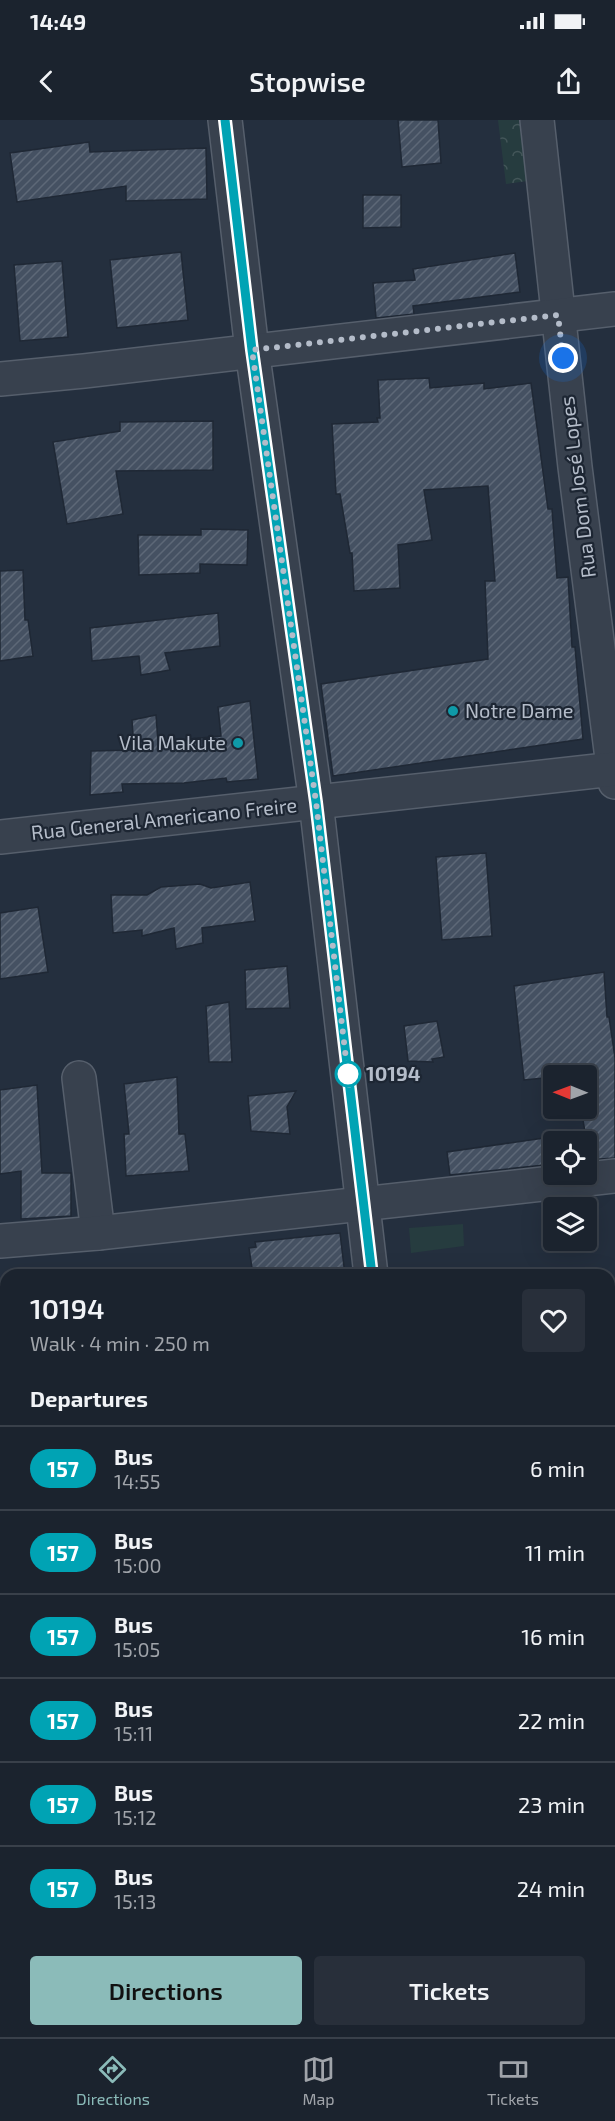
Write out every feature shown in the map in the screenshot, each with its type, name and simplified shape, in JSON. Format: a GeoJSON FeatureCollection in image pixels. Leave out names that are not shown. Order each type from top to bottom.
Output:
{"type":"FeatureCollection","features":[{"type":"Feature","properties":{"kind":"street"},"geometry":{"type":"LineString","coordinates":[[225,120],[252,350],[316,802],[371,1269]]}},
{"type":"Feature","properties":{"kind":"street","name":"Rua Dom José Lopes"},"geometry":{"type":"LineString","coordinates":[[537,120],[558,315],[614,774]]}},
{"type":"Feature","properties":{"kind":"street"},"geometry":{"type":"LineString","coordinates":[[0,379],[84,372],[252,350],[615,309]]}},
{"type":"Feature","properties":{"kind":"street","name":"Rua General Americano Freire"},"geometry":{"type":"LineString","coordinates":[[0,837],[316,802],[614,774]]}},
{"type":"Feature","properties":{"kind":"street"},"geometry":{"type":"LineString","coordinates":[[79,1078],[98,1233]]}},
{"type":"Feature","properties":{"kind":"street"},"geometry":{"type":"LineString","coordinates":[[0,1241],[98,1233],[615,1176]]}},
{"type":"Feature","properties":{"kind":"green space"},"geometry":{"type":"Polygon","coordinates":[[[498,120],[520,120],[527,181],[506,184],[498,120]]]}},
{"type":"Feature","properties":{"kind":"green space"},"geometry":{"type":"Polygon","coordinates":[[[463,1224],[464,1246],[411,1253],[409,1228],[463,1224]]]}},
{"type":"Feature","properties":{"kind":"building"},"geometry":{"type":"Polygon","coordinates":[[[398,120],[438,120],[441,163],[402,167],[398,120]]]}},
{"type":"Feature","properties":{"kind":"building"},"geometry":{"type":"Polygon","coordinates":[[[89,142],[90,152],[206,148],[207,199],[126,201],[126,186],[17,202],[10,153],[89,142]]]}},
{"type":"Feature","properties":{"kind":"building"},"geometry":{"type":"Polygon","coordinates":[[[363,195],[401,195],[401,227],[363,228],[363,195]]]}},
{"type":"Feature","properties":{"kind":"building"},"geometry":{"type":"Polygon","coordinates":[[[181,252],[188,320],[117,328],[110,260],[181,252]]]}},
{"type":"Feature","properties":{"kind":"building"},"geometry":{"type":"Polygon","coordinates":[[[515,253],[520,292],[413,306],[414,314],[376,318],[373,283],[415,280],[413,269],[515,253]]]}},
{"type":"Feature","properties":{"kind":"building"},"geometry":{"type":"Polygon","coordinates":[[[62,261],[68,337],[20,341],[14,265],[62,261]]]}},
{"type":"Feature","properties":{"kind":"building"},"geometry":{"type":"Polygon","coordinates":[[[429,378],[430,388],[484,383],[484,389],[531,383],[548,509],[552,509],[557,578],[568,577],[572,647],[575,647],[583,739],[333,776],[321,684],[488,659],[485,581],[495,581],[488,486],[424,490],[432,540],[398,545],[400,588],[354,591],[352,553],[350,553],[340,494],[336,494],[332,424],[378,422],[377,418],[380,418],[378,380],[429,378]]]}},
{"type":"Feature","properties":{"kind":"building"},"geometry":{"type":"Polygon","coordinates":[[[213,421],[213,470],[116,471],[123,514],[67,524],[53,442],[120,431],[120,422],[213,421]]]}},
{"type":"Feature","properties":{"kind":"building"},"geometry":{"type":"Polygon","coordinates":[[[201,529],[248,530],[247,565],[200,564],[200,573],[139,575],[138,535],[201,535],[201,529]]]}},
{"type":"Feature","properties":{"kind":"building"},"geometry":{"type":"Polygon","coordinates":[[[23,570],[25,620],[28,620],[33,656],[0,661],[0,571],[23,570]]]}},
{"type":"Feature","properties":{"kind":"building"},"geometry":{"type":"Polygon","coordinates":[[[218,613],[220,646],[165,653],[170,670],[141,675],[139,656],[92,661],[90,628],[218,613]]]}},
{"type":"Feature","properties":{"kind":"building"},"geometry":{"type":"Polygon","coordinates":[[[250,701],[258,779],[227,782],[226,778],[184,783],[122,784],[123,792],[90,795],[91,751],[134,750],[132,720],[156,715],[158,742],[221,736],[218,707],[250,701]]]}},
{"type":"Feature","properties":{"kind":"building"},"geometry":{"type":"Polygon","coordinates":[[[486,853],[492,936],[442,940],[436,857],[486,853]]]}},
{"type":"Feature","properties":{"kind":"building"},"geometry":{"type":"Polygon","coordinates":[[[250,882],[255,921],[202,928],[203,943],[176,949],[174,928],[142,936],[142,930],[113,933],[111,895],[147,895],[161,887],[200,884],[211,888],[250,882]]]}},
{"type":"Feature","properties":{"kind":"building"},"geometry":{"type":"Polygon","coordinates":[[[38,907],[48,972],[0,979],[0,913],[38,907]]]}},
{"type":"Feature","properties":{"kind":"building"},"geometry":{"type":"Polygon","coordinates":[[[287,966],[290,1008],[246,1009],[245,970],[287,966]]]}},
{"type":"Feature","properties":{"kind":"building"},"geometry":{"type":"Polygon","coordinates":[[[604,972],[607,1017],[609,1017],[615,1058],[615,1158],[597,1159],[597,1131],[585,1131],[583,1119],[597,1119],[597,1065],[543,1065],[543,1078],[524,1080],[514,986],[604,972]]]}},
{"type":"Feature","properties":{"kind":"building"},"geometry":{"type":"Polygon","coordinates":[[[229,1002],[232,1062],[209,1062],[206,1006],[229,1002]]]}},
{"type":"Feature","properties":{"kind":"building"},"geometry":{"type":"Polygon","coordinates":[[[437,1021],[444,1057],[432,1059],[433,1062],[408,1061],[404,1026],[437,1021]]]}},
{"type":"Feature","properties":{"kind":"building"},"geometry":{"type":"Polygon","coordinates":[[[177,1077],[179,1134],[185,1134],[189,1171],[126,1176],[124,1134],[129,1134],[124,1084],[177,1077]]]}},
{"type":"Feature","properties":{"kind":"building"},"geometry":{"type":"Polygon","coordinates":[[[37,1085],[42,1173],[71,1173],[71,1216],[21,1219],[21,1171],[0,1174],[0,1090],[37,1085]]]}},
{"type":"Feature","properties":{"kind":"building"},"geometry":{"type":"Polygon","coordinates":[[[296,1091],[287,1107],[290,1134],[251,1131],[248,1096],[296,1091]]]}},
{"type":"Feature","properties":{"kind":"building"},"geometry":{"type":"Polygon","coordinates":[[[543,1138],[543,1165],[450,1175],[447,1152],[543,1138]]]}},
{"type":"Feature","properties":{"kind":"building"},"geometry":{"type":"Polygon","coordinates":[[[340,1233],[344,1269],[252,1269],[249,1248],[256,1247],[255,1242],[340,1233]]]}},
{"type":"Feature","properties":{"kind":"bus line","name":"157"},"geometry":{"type":"LineString","coordinates":[[225,120],[252,350],[316,802],[371,1269]]}},
{"type":"Feature","properties":{"kind":"place","name":"Notre Dame"},"geometry":{"type":"Point","coordinates":[453,711]}},
{"type":"Feature","properties":{"kind":"place","name":"Vila Makute"},"geometry":{"type":"Point","coordinates":[238,743]}},
{"type":"Feature","properties":{"kind":"place","name":"10194"},"geometry":{"type":"Point","coordinates":[348,1074]}},
{"type":"Feature","properties":{"kind":"route"},"geometry":{"type":"LineString","coordinates":[[348,1074],[349,1085],[316,802],[252,350],[558,315],[563,358]]}}]}
